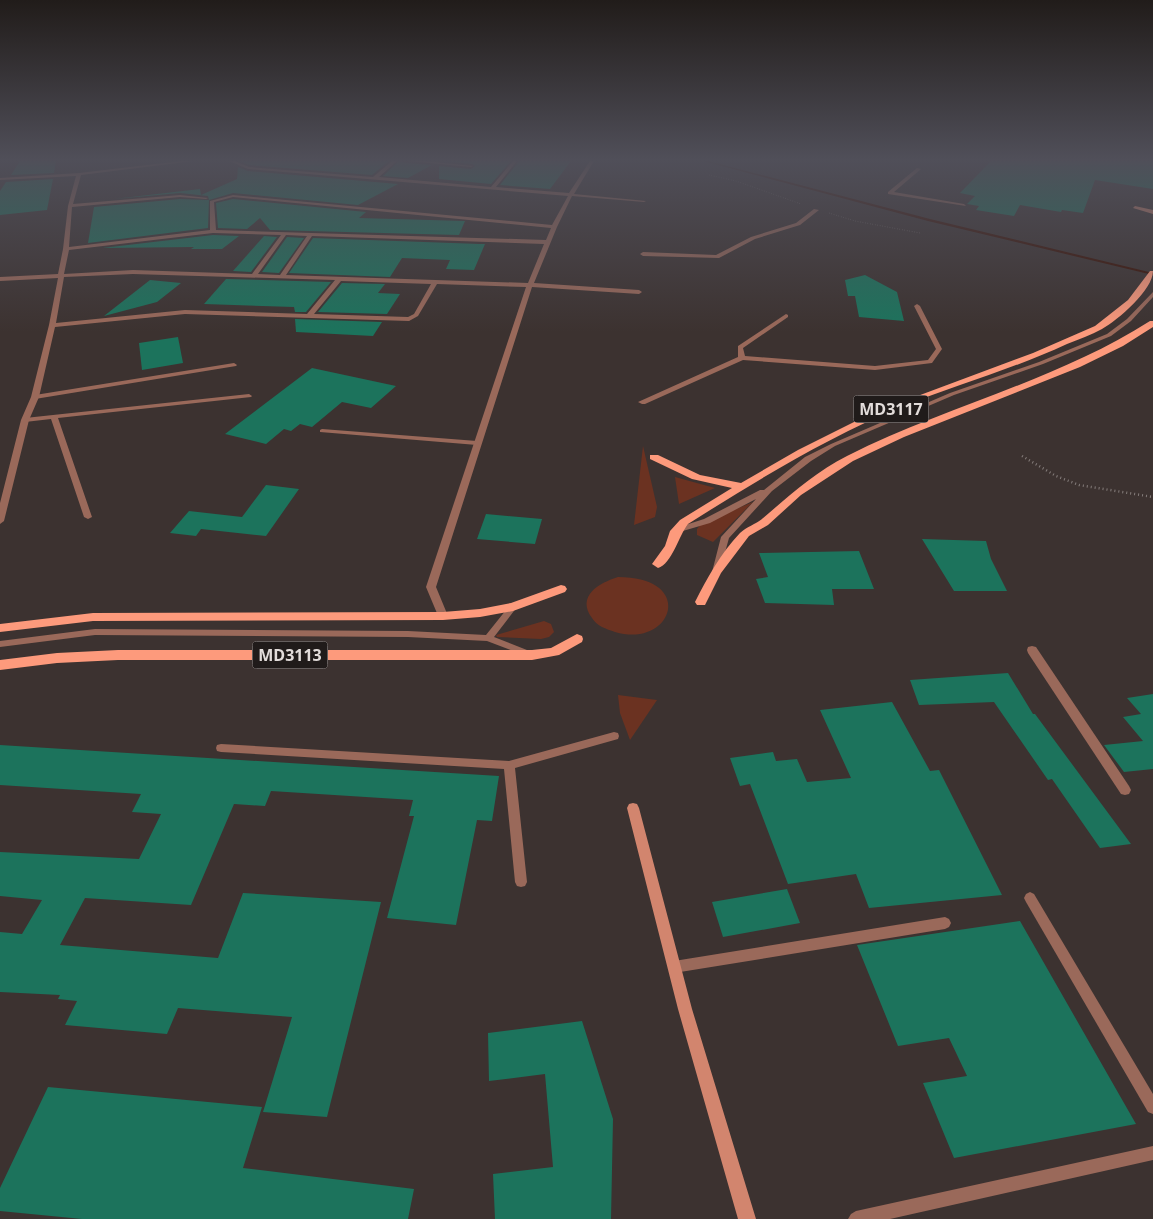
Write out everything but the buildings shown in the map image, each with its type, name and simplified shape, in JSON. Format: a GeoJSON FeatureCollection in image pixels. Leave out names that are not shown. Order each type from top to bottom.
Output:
{"type":"FeatureCollection","features":[{"type":"Feature","properties":{"kind":"main road","name":"MD3117"},"geometry":{"type":"LineString","coordinates":[[658,564],[671,546],[676,531],[684,522],[808,446],[877,414],[942,388],[1028,358],[1103,325],[1145,285],[1153,273]]}},
{"type":"Feature","properties":{"kind":"main road","name":"MD3117"},"geometry":{"type":"LineString","coordinates":[[701,602],[716,572],[745,534],[764,523],[797,493],[849,459],[901,434],[1078,365],[1120,344],[1153,324]]}},
{"type":"Feature","properties":{"kind":"main road"},"geometry":{"type":"LineString","coordinates":[[654,457],[688,474],[716,483],[741,486]]}},
{"type":"Feature","properties":{"kind":"main road","name":"MD3113"},"geometry":{"type":"LineString","coordinates":[[0,628],[92,617],[443,616],[480,613],[513,607],[561,589]]}},
{"type":"Feature","properties":{"kind":"main road","name":"MD3113"},"geometry":{"type":"LineString","coordinates":[[0,665],[57,658],[118,655],[532,655],[554,652],[577,639]]}},
{"type":"Feature","properties":{"kind":"street"},"geometry":{"type":"LineString","coordinates":[[0,521],[24,420],[35,397],[52,326],[66,248],[69,218]]}},
{"type":"Feature","properties":{"kind":"street"},"geometry":{"type":"LineString","coordinates":[[213,218],[213,231]]}},
{"type":"Feature","properties":{"kind":"street"},"geometry":{"type":"LineString","coordinates":[[453,218],[554,228]]}},
{"type":"Feature","properties":{"kind":"street"},"geometry":{"type":"LineString","coordinates":[[443,616],[431,587],[530,285],[559,218]]}},
{"type":"Feature","properties":{"kind":"street"},"geometry":{"type":"LineString","coordinates":[[642,254],[717,257],[753,238],[798,224],[806,218]]}},
{"type":"Feature","properties":{"kind":"street"},"geometry":{"type":"LineString","coordinates":[[66,248],[213,231],[548,242]]}},
{"type":"Feature","properties":{"kind":"street"},"geometry":{"type":"LineString","coordinates":[[254,276],[285,233]]}},
{"type":"Feature","properties":{"kind":"street"},"geometry":{"type":"LineString","coordinates":[[282,277],[311,233]]}},
{"type":"Feature","properties":{"kind":"street"},"geometry":{"type":"LineString","coordinates":[[0,279],[133,272],[530,285],[639,292]]}},
{"type":"Feature","properties":{"kind":"street"},"geometry":{"type":"LineString","coordinates":[[308,316],[339,279]]}},
{"type":"Feature","properties":{"kind":"street"},"geometry":{"type":"LineString","coordinates":[[52,326],[185,312],[409,319],[416,315],[435,282]]}},
{"type":"Feature","properties":{"kind":"street"},"geometry":{"type":"LineString","coordinates":[[642,402],[742,358],[875,368],[930,362],[939,349],[917,306]]}},
{"type":"Feature","properties":{"kind":"street"},"geometry":{"type":"LineString","coordinates":[[742,358],[740,347],[786,316]]}},
{"type":"Feature","properties":{"kind":"street"},"geometry":{"type":"LineString","coordinates":[[1032,650],[1125,790]]}},
{"type":"Feature","properties":{"kind":"street"},"geometry":{"type":"LineString","coordinates":[[632,808],[674,967],[747,1219]]}},
{"type":"Feature","properties":{"kind":"lane"},"geometry":{"type":"LineString","coordinates":[[716,572],[725,537],[770,489],[808,459],[833,445],[952,394],[1109,335],[1129,320],[1153,294]]}},
{"type":"Feature","properties":{"kind":"lane"},"geometry":{"type":"LineString","coordinates":[[35,397],[234,365]]}},
{"type":"Feature","properties":{"kind":"lane"},"geometry":{"type":"LineString","coordinates":[[24,420],[249,396]]}},
{"type":"Feature","properties":{"kind":"lane"},"geometry":{"type":"LineString","coordinates":[[54,417],[88,518]]}},
{"type":"Feature","properties":{"kind":"lane"},"geometry":{"type":"LineString","coordinates":[[322,432],[477,443]]}},
{"type":"Feature","properties":{"kind":"lane"},"geometry":{"type":"LineString","coordinates":[[676,531],[707,521],[770,489]]}},
{"type":"Feature","properties":{"kind":"lane"},"geometry":{"type":"LineString","coordinates":[[488,638],[513,607]]}},
{"type":"Feature","properties":{"kind":"lane"},"geometry":{"type":"LineString","coordinates":[[0,644],[95,632],[408,634],[488,638],[532,655]]}},
{"type":"Feature","properties":{"kind":"lane"},"geometry":{"type":"LineString","coordinates":[[221,748],[509,765],[614,736]]}},
{"type":"Feature","properties":{"kind":"lane"},"geometry":{"type":"LineString","coordinates":[[509,765],[521,882]]}},
{"type":"Feature","properties":{"kind":"lane"},"geometry":{"type":"LineString","coordinates":[[1030,898],[1153,1107]]}},
{"type":"Feature","properties":{"kind":"lane"},"geometry":{"type":"LineString","coordinates":[[674,967],[945,923]]}},
{"type":"Feature","properties":{"kind":"lane"},"geometry":{"type":"LineString","coordinates":[[856,1219],[1153,1153]]}},
{"type":"Feature","properties":{"kind":"path"},"geometry":{"type":"LineString","coordinates":[[1022,456],[1056,476],[1079,485],[1153,497]]}},
{"type":"Feature","properties":{"kind":"shaded area"},"geometry":{"type":"Polygon","coordinates":[[[643,446],[657,507],[655,517],[634,525],[643,446]]]}},
{"type":"Feature","properties":{"kind":"shaded area"},"geometry":{"type":"Polygon","coordinates":[[[675,477],[715,488],[679,504],[675,477]]]}},
{"type":"Feature","properties":{"kind":"shaded area"},"geometry":{"type":"Polygon","coordinates":[[[753,502],[713,542],[697,535],[697,529],[702,523],[753,502]]]}},
{"type":"Feature","properties":{"kind":"shaded area"},"geometry":{"type":"Polygon","coordinates":[[[618,577],[643,580],[659,588],[667,599],[668,611],[662,622],[651,631],[635,635],[615,632],[602,627],[594,621],[588,610],[588,597],[597,587],[618,577]]]}},
{"type":"Feature","properties":{"kind":"shaded area"},"geometry":{"type":"Polygon","coordinates":[[[544,621],[551,624],[554,632],[549,637],[541,639],[497,637],[496,635],[544,621]]]}},
{"type":"Feature","properties":{"kind":"shaded area"},"geometry":{"type":"Polygon","coordinates":[[[618,695],[657,700],[630,740],[620,713],[618,695]]]}},
{"type":"Feature","properties":{"kind":"waterway"},"geometry":{"type":"LineString","coordinates":[[921,218],[1153,274]]}}]}
